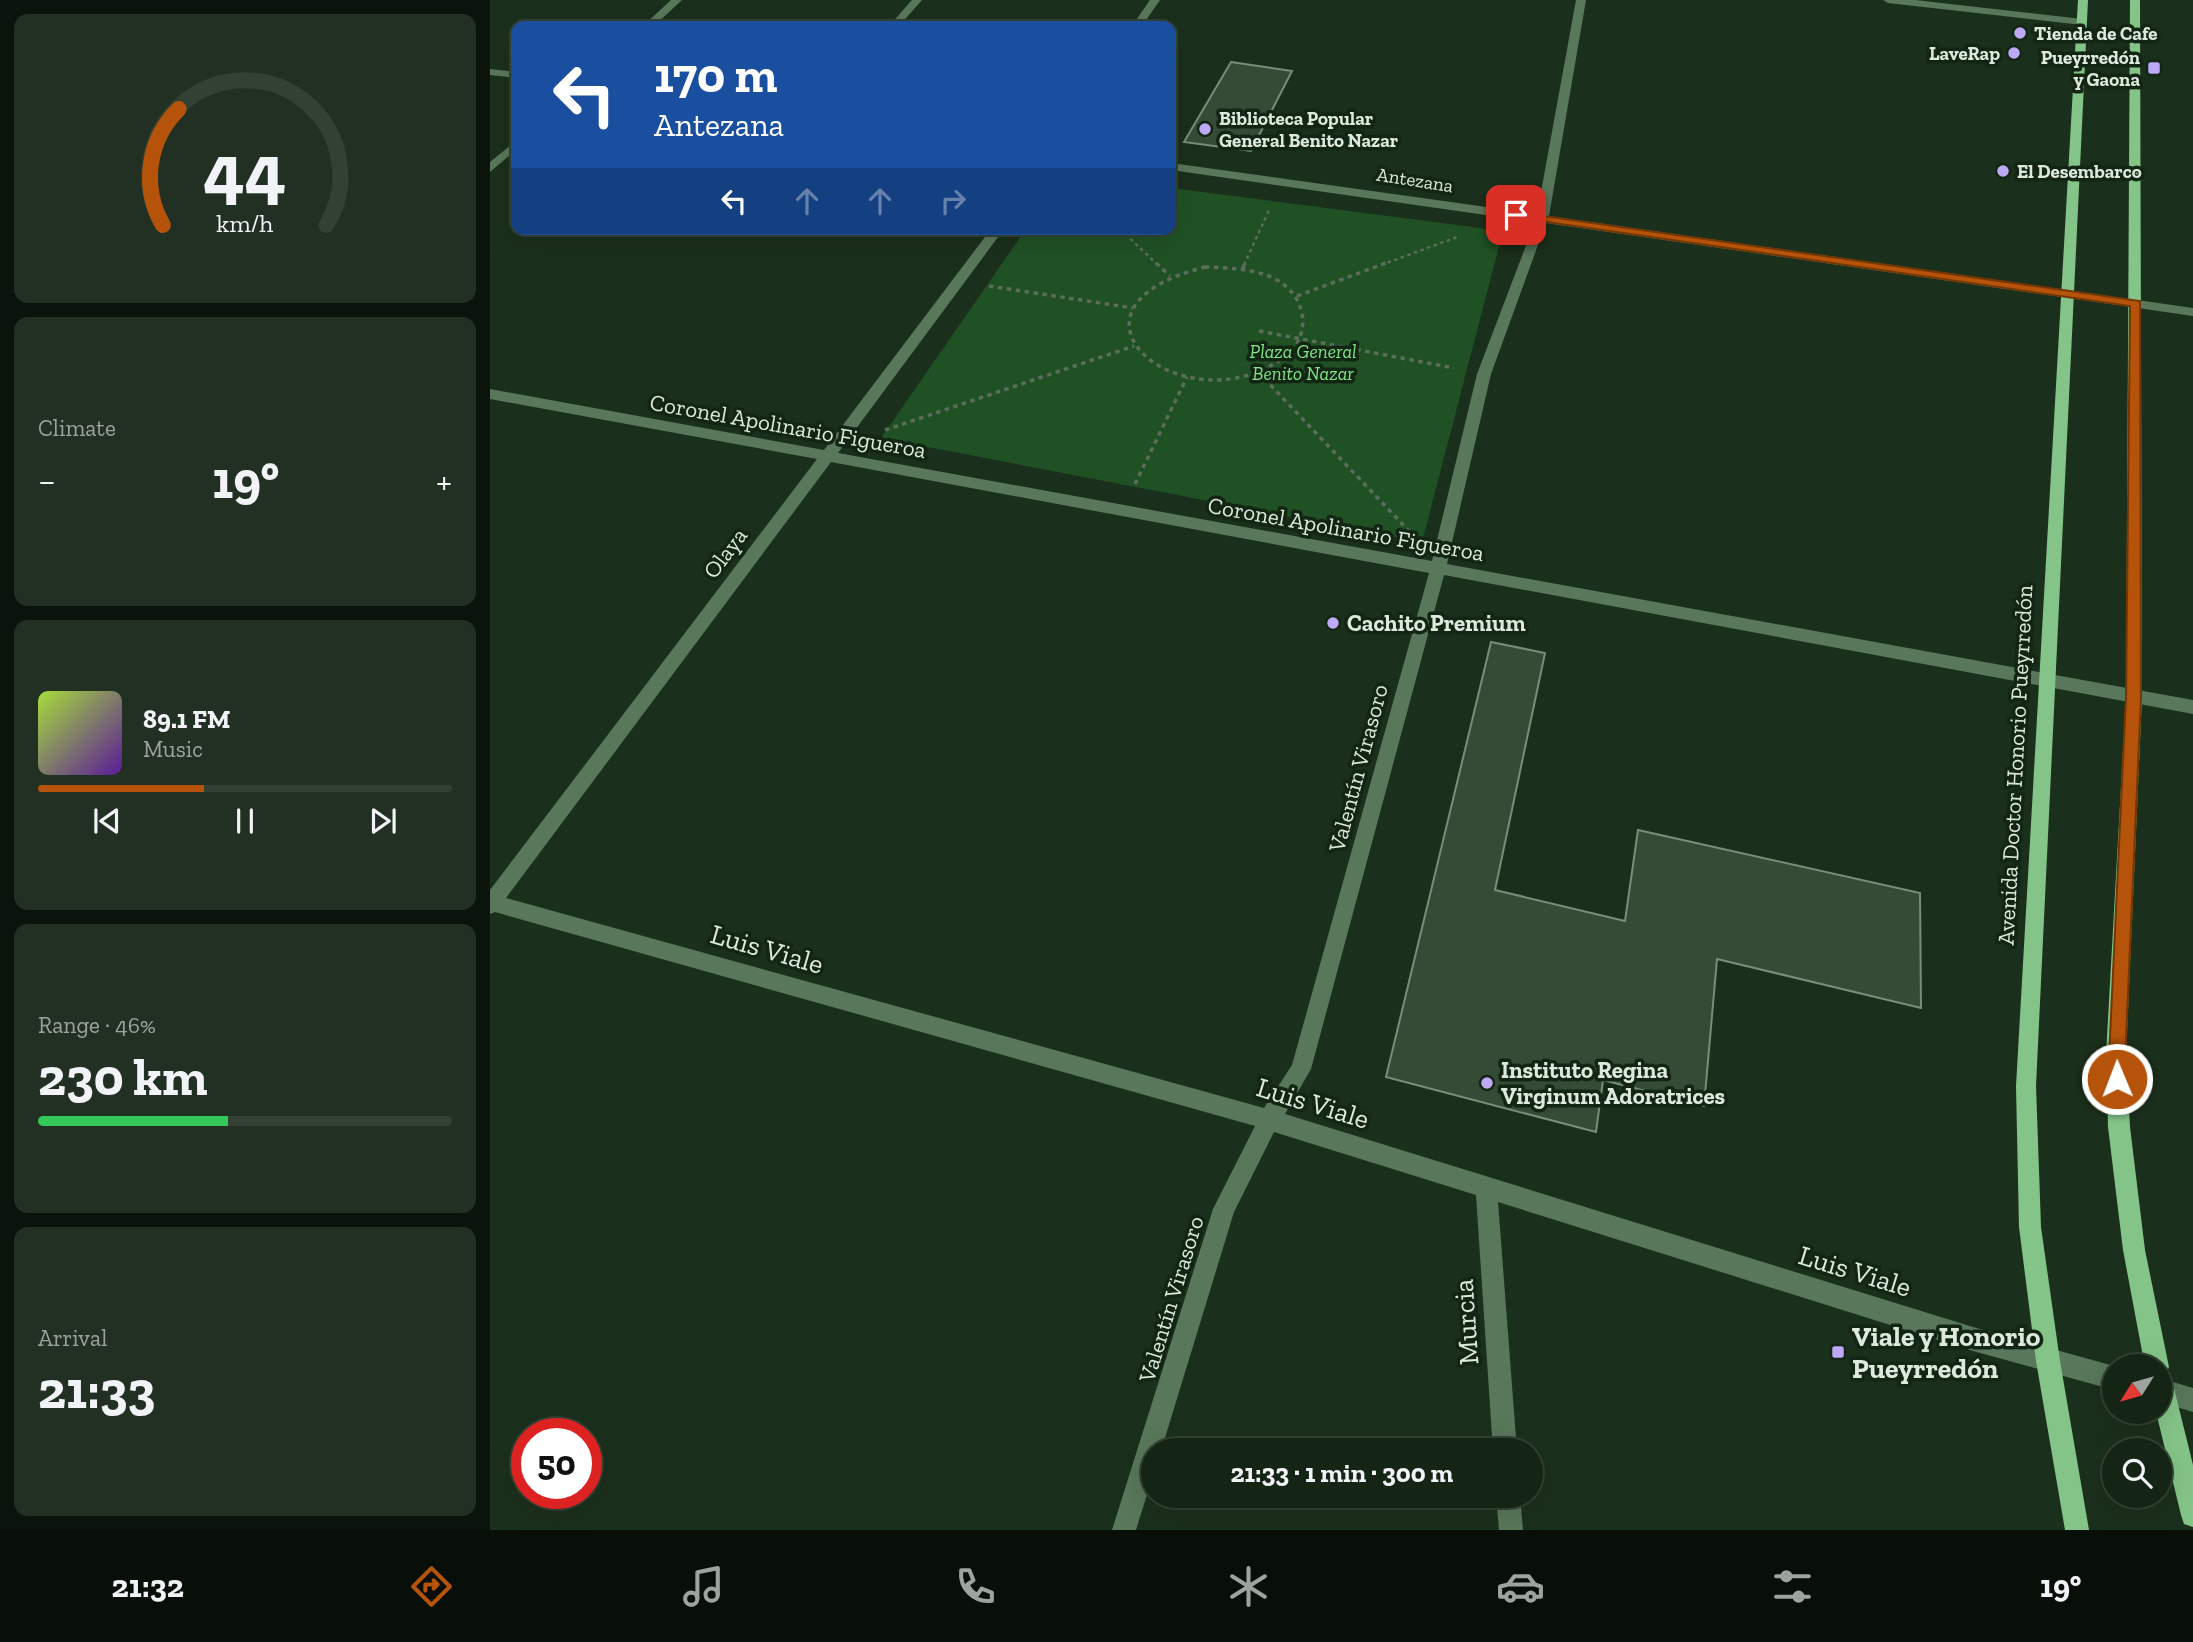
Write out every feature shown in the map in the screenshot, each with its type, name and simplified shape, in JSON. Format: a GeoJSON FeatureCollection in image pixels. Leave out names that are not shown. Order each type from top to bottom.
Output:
{"type":"FeatureCollection","features":[{"type":"Feature","properties":{"kind":"main road","name":"Avenida Doctor Honorio Pueyrredón"},"geometry":{"type":"LineString","coordinates":[[2077,1530],[2048,1361],[2030,1227],[2025,1086],[2083,0]]}},
{"type":"Feature","properties":{"kind":"main road"},"geometry":{"type":"LineString","coordinates":[[2135,0],[2134,697],[2117,1067],[2119,1127],[2134,1250],[2154,1354]]}},
{"type":"Feature","properties":{"kind":"main road"},"geometry":{"type":"LineString","coordinates":[[2170,1424],[2193,1515]]}},
{"type":"Feature","properties":{"kind":"street"},"geometry":{"type":"LineString","coordinates":[[654,21],[677,0]]}},
{"type":"Feature","properties":{"kind":"street"},"geometry":{"type":"LineString","coordinates":[[898,21],[917,0]]}},
{"type":"Feature","properties":{"kind":"street"},"geometry":{"type":"LineString","coordinates":[[1140,21],[1155,0]]}},
{"type":"Feature","properties":{"kind":"street","name":"Valentín Virasoro"},"geometry":{"type":"LineString","coordinates":[[1125,1530],[1224,1209],[1269,1120],[1301,1069],[1438,569],[1484,374],[1542,219],[1581,0]]}},
{"type":"Feature","properties":{"kind":"street"},"geometry":{"type":"LineString","coordinates":[[1888,0],[2082,22]]}},
{"type":"Feature","properties":{"kind":"street"},"geometry":{"type":"LineString","coordinates":[[490,72],[511,74]]}},
{"type":"Feature","properties":{"kind":"street"},"geometry":{"type":"LineString","coordinates":[[490,168],[511,149]]}},
{"type":"Feature","properties":{"kind":"street","name":"Antezana"},"geometry":{"type":"LineString","coordinates":[[1176,167],[1283,179],[1542,219],[2193,312]]}},
{"type":"Feature","properties":{"kind":"street","name":"Olaya"},"geometry":{"type":"LineString","coordinates":[[491,903],[994,235]]}},
{"type":"Feature","properties":{"kind":"street","name":"Coronel Apolinario Figueroa"},"geometry":{"type":"LineString","coordinates":[[490,394],[2193,707]]}},
{"type":"Feature","properties":{"kind":"street","name":"Luis Viale"},"geometry":{"type":"LineString","coordinates":[[491,903],[1269,1120],[2048,1361],[2102,1375]]}},
{"type":"Feature","properties":{"kind":"street","name":"Murcia"},"geometry":{"type":"LineString","coordinates":[[1486,1188],[1504,1438]]}},
{"type":"Feature","properties":{"kind":"street"},"geometry":{"type":"LineString","coordinates":[[2172,1392],[2193,1400]]}},
{"type":"Feature","properties":{"kind":"street"},"geometry":{"type":"LineString","coordinates":[[1509,1508],[1511,1530]]}},
{"type":"Feature","properties":{"kind":"path"},"geometry":{"type":"LineString","coordinates":[[1243,268],[1283,179]]}},
{"type":"Feature","properties":{"kind":"path"},"geometry":{"type":"LineString","coordinates":[[1127,235],[1170,276]]}},
{"type":"Feature","properties":{"kind":"path"},"geometry":{"type":"LineString","coordinates":[[1297,296],[1463,235]]}},
{"type":"Feature","properties":{"kind":"path"},"geometry":{"type":"LineString","coordinates":[[1205,267],[1243,268],[1268,275],[1297,296],[1305,316],[1301,338],[1283,358],[1258,372],[1221,379],[1187,377],[1153,365],[1134,346],[1128,327],[1133,308],[1144,293],[1170,276],[1205,267]]}},
{"type":"Feature","properties":{"kind":"path"},"geometry":{"type":"LineString","coordinates":[[961,282],[1133,308]]}},
{"type":"Feature","properties":{"kind":"path"},"geometry":{"type":"LineString","coordinates":[[1259,331],[1484,374]]}},
{"type":"Feature","properties":{"kind":"path"},"geometry":{"type":"LineString","coordinates":[[880,431],[1134,346]]}},
{"type":"Feature","properties":{"kind":"path"},"geometry":{"type":"LineString","coordinates":[[1258,372],[1412,534],[1438,569]]}},
{"type":"Feature","properties":{"kind":"path"},"geometry":{"type":"LineString","coordinates":[[1122,511],[1187,377]]}},
{"type":"Feature","properties":{"kind":"green space","name":"Plaza General Benito Nazar"},"geometry":{"type":"Polygon","coordinates":[[[1176,189],[1503,231],[1422,542],[881,438],[1022,235],[1176,235],[1176,189]]]}},
{"type":"Feature","properties":{"kind":"building"},"geometry":{"type":"Polygon","coordinates":[[[1231,62],[1292,71],[1251,151],[1184,142],[1231,62]]]}},
{"type":"Feature","properties":{"kind":"building"},"geometry":{"type":"Polygon","coordinates":[[[1491,642],[1545,653],[1495,890],[1625,921],[1638,830],[1920,893],[1921,1008],[1717,959],[1704,1106],[1603,1080],[1596,1132],[1386,1077],[1491,642]]]}},
{"type":"Feature","properties":{"kind":"place","name":"Tienda de Cafe"},"geometry":{"type":"Point","coordinates":[2020,33]}},
{"type":"Feature","properties":{"kind":"place","name":"LaveRap"},"geometry":{"type":"Point","coordinates":[2014,53]}},
{"type":"Feature","properties":{"kind":"place","name":"Pueyrredón y Gaona"},"geometry":{"type":"Point","coordinates":[2154,68]}},
{"type":"Feature","properties":{"kind":"place","name":"Biblioteca Popular General Benito Nazar"},"geometry":{"type":"Point","coordinates":[1205,129]}},
{"type":"Feature","properties":{"kind":"place","name":"El Desembarco"},"geometry":{"type":"Point","coordinates":[2003,171]}},
{"type":"Feature","properties":{"kind":"place","name":"Cachito Premium"},"geometry":{"type":"Point","coordinates":[1333,623]}},
{"type":"Feature","properties":{"kind":"place","name":"Instituto Regina Virginum Adoratrices"},"geometry":{"type":"Point","coordinates":[1487,1083]}},
{"type":"Feature","properties":{"kind":"place","name":"Viale y Honorio Pueyrredón"},"geometry":{"type":"Point","coordinates":[1838,1352]}},
{"type":"Feature","properties":{"kind":"route"},"geometry":{"type":"LineString","coordinates":[[1516,215],[2136,303],[2134,697],[2117,1079]]}}]}
